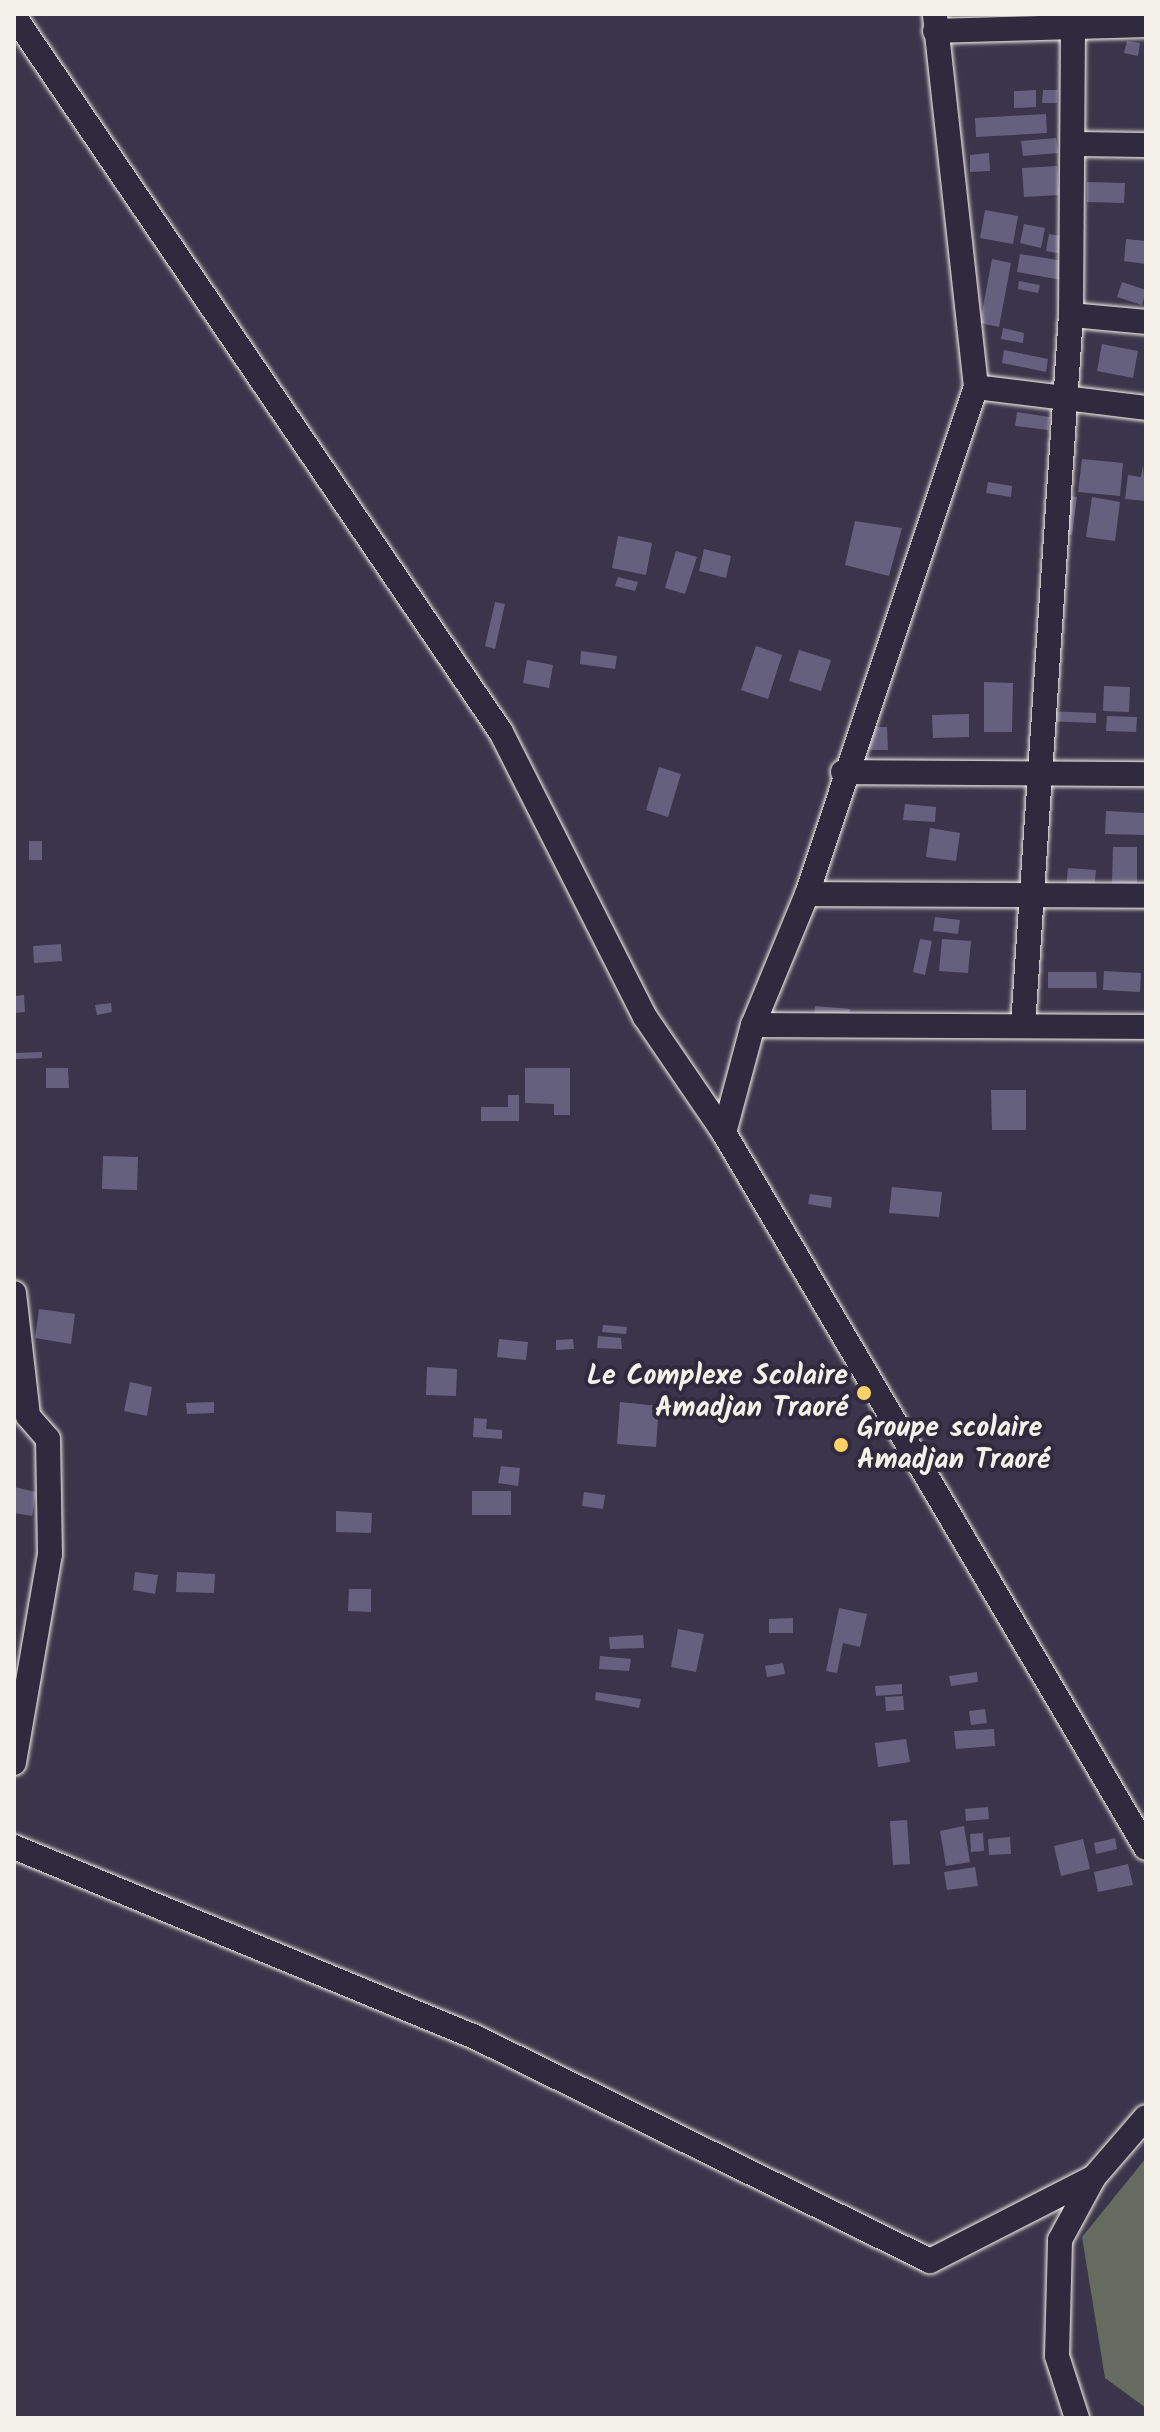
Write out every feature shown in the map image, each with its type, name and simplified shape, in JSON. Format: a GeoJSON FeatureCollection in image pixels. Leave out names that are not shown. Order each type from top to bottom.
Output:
{"type":"FeatureCollection","features":[{"type":"Feature","properties":{"kind":"street"},"geometry":{"type":"LineString","coordinates":[[14,16],[501,732],[645,1017],[724,1133],[1146,1848]]}},
{"type":"Feature","properties":{"kind":"street"},"geometry":{"type":"LineString","coordinates":[[724,1133],[753,1025],[807,894],[843,772],[976,387],[935,22],[1073,27],[1146,25]]}},
{"type":"Feature","properties":{"kind":"street"},"geometry":{"type":"LineString","coordinates":[[1023,1026],[1062,398],[1071,315],[1075,144],[1073,27]]}},
{"type":"Feature","properties":{"kind":"street"},"geometry":{"type":"LineString","coordinates":[[1075,144],[1146,145]]}},
{"type":"Feature","properties":{"kind":"street"},"geometry":{"type":"LineString","coordinates":[[1071,315],[1146,322]]}},
{"type":"Feature","properties":{"kind":"street"},"geometry":{"type":"LineString","coordinates":[[976,387],[1146,408]]}},
{"type":"Feature","properties":{"kind":"street"},"geometry":{"type":"LineString","coordinates":[[843,772],[1146,774]]}},
{"type":"Feature","properties":{"kind":"street"},"geometry":{"type":"LineString","coordinates":[[807,894],[1146,896]]}},
{"type":"Feature","properties":{"kind":"street"},"geometry":{"type":"LineString","coordinates":[[753,1025],[1146,1027]]}},
{"type":"Feature","properties":{"kind":"street"},"geometry":{"type":"LineString","coordinates":[[14,1293],[28,1416],[48,1439],[50,1554],[14,1763]]}},
{"type":"Feature","properties":{"kind":"street"},"geometry":{"type":"LineString","coordinates":[[14,1847],[473,2036],[930,2261],[1094,2177]]}},
{"type":"Feature","properties":{"kind":"street"},"geometry":{"type":"LineString","coordinates":[[1077,2418],[1057,2356],[1056,2297],[1060,2240],[1094,2177],[1146,2117]]}},
{"type":"Feature","properties":{"kind":"green space"},"geometry":{"type":"Polygon","coordinates":[[[1146,2158],[1146,2408],[1105,2378],[1082,2237],[1146,2158]]]}},
{"type":"Feature","properties":{"kind":"building"},"geometry":{"type":"Polygon","coordinates":[[[1127,41],[1140,43],[1138,56],[1124,53],[1127,41]]]}},
{"type":"Feature","properties":{"kind":"building"},"geometry":{"type":"Polygon","coordinates":[[[1036,90],[1036,107],[1014,108],[1014,91],[1036,90]]]}},
{"type":"Feature","properties":{"kind":"building"},"geometry":{"type":"Polygon","coordinates":[[[1043,90],[1058,90],[1057,103],[1042,103],[1043,90]]]}},
{"type":"Feature","properties":{"kind":"building"},"geometry":{"type":"Polygon","coordinates":[[[1046,114],[1047,133],[976,137],[975,118],[1046,114]]]}},
{"type":"Feature","properties":{"kind":"building"},"geometry":{"type":"Polygon","coordinates":[[[1056,138],[1058,153],[1023,156],[1021,141],[1056,138]]]}},
{"type":"Feature","properties":{"kind":"building"},"geometry":{"type":"Polygon","coordinates":[[[989,153],[990,171],[970,172],[970,155],[989,153]]]}},
{"type":"Feature","properties":{"kind":"building"},"geometry":{"type":"Polygon","coordinates":[[[1057,166],[1059,195],[1024,197],[1022,168],[1057,166]]]}},
{"type":"Feature","properties":{"kind":"building"},"geometry":{"type":"Polygon","coordinates":[[[1087,182],[1125,183],[1124,203],[1087,202],[1087,182]]]}},
{"type":"Feature","properties":{"kind":"building"},"geometry":{"type":"Polygon","coordinates":[[[985,210],[1018,216],[1013,244],[980,238],[985,210]]]}},
{"type":"Feature","properties":{"kind":"building"},"geometry":{"type":"Polygon","coordinates":[[[1024,224],[1045,228],[1041,248],[1020,243],[1024,224]]]}},
{"type":"Feature","properties":{"kind":"building"},"geometry":{"type":"Polygon","coordinates":[[[1049,234],[1071,238],[1068,255],[1046,251],[1049,234]]]}},
{"type":"Feature","properties":{"kind":"building"},"geometry":{"type":"Polygon","coordinates":[[[1126,239],[1146,241],[1146,264],[1124,261],[1126,239]]]}},
{"type":"Feature","properties":{"kind":"building"},"geometry":{"type":"Polygon","coordinates":[[[1020,254],[1070,262],[1067,281],[1017,272],[1020,254]]]}},
{"type":"Feature","properties":{"kind":"building"},"geometry":{"type":"Polygon","coordinates":[[[992,259],[1011,263],[999,327],[980,323],[992,259]]]}},
{"type":"Feature","properties":{"kind":"building"},"geometry":{"type":"Polygon","coordinates":[[[1019,281],[1040,285],[1038,293],[1018,289],[1019,281]]]}},
{"type":"Feature","properties":{"kind":"building"},"geometry":{"type":"Polygon","coordinates":[[[1122,282],[1146,290],[1142,305],[1117,297],[1122,282]]]}},
{"type":"Feature","properties":{"kind":"building"},"geometry":{"type":"Polygon","coordinates":[[[1003,328],[1024,333],[1023,343],[1001,339],[1003,328]]]}},
{"type":"Feature","properties":{"kind":"building"},"geometry":{"type":"Polygon","coordinates":[[[1102,344],[1138,351],[1133,378],[1097,371],[1102,344]]]}},
{"type":"Feature","properties":{"kind":"building"},"geometry":{"type":"Polygon","coordinates":[[[1004,350],[1048,359],[1046,372],[1002,363],[1004,350]]]}},
{"type":"Feature","properties":{"kind":"building"},"geometry":{"type":"Polygon","coordinates":[[[1017,412],[1050,417],[1048,430],[1015,426],[1017,412]]]}},
{"type":"Feature","properties":{"kind":"building"},"geometry":{"type":"Polygon","coordinates":[[[1082,459],[1123,463],[1120,496],[1078,492],[1082,459]]]}},
{"type":"Feature","properties":{"kind":"building"},"geometry":{"type":"Polygon","coordinates":[[[1143,465],[1146,501],[1125,499],[1128,475],[1141,477],[1143,465]]]}},
{"type":"Feature","properties":{"kind":"building"},"geometry":{"type":"Polygon","coordinates":[[[988,482],[1012,486],[1011,497],[986,493],[988,482]]]}},
{"type":"Feature","properties":{"kind":"building"},"geometry":{"type":"Polygon","coordinates":[[[1064,495],[1077,497],[1072,535],[1059,533],[1064,495]]]}},
{"type":"Feature","properties":{"kind":"building"},"geometry":{"type":"Polygon","coordinates":[[[1092,497],[1120,502],[1115,541],[1086,537],[1092,497]]]}},
{"type":"Feature","properties":{"kind":"building"},"geometry":{"type":"Polygon","coordinates":[[[855,521],[902,528],[889,576],[845,565],[855,521]]]}},
{"type":"Feature","properties":{"kind":"building"},"geometry":{"type":"Polygon","coordinates":[[[618,536],[652,543],[646,575],[612,568],[618,536]]]}},
{"type":"Feature","properties":{"kind":"building"},"geometry":{"type":"Polygon","coordinates":[[[704,549],[731,556],[726,578],[699,571],[704,549]]]}},
{"type":"Feature","properties":{"kind":"building"},"geometry":{"type":"Polygon","coordinates":[[[676,551],[697,557],[685,594],[665,588],[676,551]]]}},
{"type":"Feature","properties":{"kind":"building"},"geometry":{"type":"Polygon","coordinates":[[[618,577],[638,582],[635,591],[615,586],[618,577]]]}},
{"type":"Feature","properties":{"kind":"building"},"geometry":{"type":"Polygon","coordinates":[[[495,602],[505,604],[495,649],[485,646],[495,602]]]}},
{"type":"Feature","properties":{"kind":"building"},"geometry":{"type":"Polygon","coordinates":[[[756,646],[782,655],[768,699],[741,690],[756,646]]]}},
{"type":"Feature","properties":{"kind":"building"},"geometry":{"type":"Polygon","coordinates":[[[799,650],[831,660],[821,691],[789,681],[799,650]]]}},
{"type":"Feature","properties":{"kind":"building"},"geometry":{"type":"Polygon","coordinates":[[[581,651],[617,656],[615,669],[580,664],[581,651]]]}},
{"type":"Feature","properties":{"kind":"building"},"geometry":{"type":"Polygon","coordinates":[[[527,660],[553,665],[549,688],[523,683],[527,660]]]}},
{"type":"Feature","properties":{"kind":"building"},"geometry":{"type":"Polygon","coordinates":[[[984,682],[1013,683],[1012,732],[984,732],[984,682]]]}},
{"type":"Feature","properties":{"kind":"building"},"geometry":{"type":"Polygon","coordinates":[[[1104,686],[1130,687],[1129,712],[1103,711],[1104,686]]]}},
{"type":"Feature","properties":{"kind":"building"},"geometry":{"type":"Polygon","coordinates":[[[1043,711],[1096,713],[1096,723],[1043,721],[1043,711]]]}},
{"type":"Feature","properties":{"kind":"building"},"geometry":{"type":"Polygon","coordinates":[[[969,714],[969,737],[933,738],[932,715],[969,714]]]}},
{"type":"Feature","properties":{"kind":"building"},"geometry":{"type":"Polygon","coordinates":[[[1107,716],[1137,717],[1136,732],[1106,731],[1107,716]]]}},
{"type":"Feature","properties":{"kind":"building"},"geometry":{"type":"Polygon","coordinates":[[[863,727],[887,727],[888,750],[863,750],[863,727]]]}},
{"type":"Feature","properties":{"kind":"building"},"geometry":{"type":"Polygon","coordinates":[[[659,767],[681,774],[668,817],[646,810],[659,767]]]}},
{"type":"Feature","properties":{"kind":"building"},"geometry":{"type":"Polygon","coordinates":[[[905,804],[936,807],[935,822],[903,820],[905,804]]]}},
{"type":"Feature","properties":{"kind":"building"},"geometry":{"type":"Polygon","coordinates":[[[1106,811],[1145,813],[1144,835],[1105,834],[1106,811]]]}},
{"type":"Feature","properties":{"kind":"building"},"geometry":{"type":"Polygon","coordinates":[[[930,828],[960,833],[956,861],[926,857],[930,828]]]}},
{"type":"Feature","properties":{"kind":"building"},"geometry":{"type":"Polygon","coordinates":[[[29,841],[42,841],[42,860],[29,860],[29,841]]]}},
{"type":"Feature","properties":{"kind":"building"},"geometry":{"type":"Polygon","coordinates":[[[1113,847],[1137,847],[1137,884],[1112,884],[1113,847]]]}},
{"type":"Feature","properties":{"kind":"building"},"geometry":{"type":"Polygon","coordinates":[[[1068,868],[1096,870],[1094,891],[1066,888],[1068,868]]]}},
{"type":"Feature","properties":{"kind":"building"},"geometry":{"type":"Polygon","coordinates":[[[935,917],[960,920],[958,934],[933,931],[935,917]]]}},
{"type":"Feature","properties":{"kind":"building"},"geometry":{"type":"Polygon","coordinates":[[[920,939],[932,941],[925,975],[913,972],[920,939]]]}},
{"type":"Feature","properties":{"kind":"building"},"geometry":{"type":"Polygon","coordinates":[[[942,939],[971,941],[968,973],[939,971],[942,939]]]}},
{"type":"Feature","properties":{"kind":"building"},"geometry":{"type":"Polygon","coordinates":[[[61,944],[62,961],[34,963],[33,946],[61,944]]]}},
{"type":"Feature","properties":{"kind":"building"},"geometry":{"type":"Polygon","coordinates":[[[1104,971],[1141,973],[1140,992],[1103,990],[1104,971]]]}},
{"type":"Feature","properties":{"kind":"building"},"geometry":{"type":"Polygon","coordinates":[[[1048,972],[1096,972],[1097,988],[1048,988],[1048,972]]]}},
{"type":"Feature","properties":{"kind":"building"},"geometry":{"type":"Polygon","coordinates":[[[24,995],[25,1012],[14,1013],[14,996],[24,995]]]}},
{"type":"Feature","properties":{"kind":"building"},"geometry":{"type":"Polygon","coordinates":[[[111,1003],[112,1012],[97,1015],[95,1005],[111,1003]]]}},
{"type":"Feature","properties":{"kind":"building"},"geometry":{"type":"Polygon","coordinates":[[[815,1006],[850,1009],[848,1036],[813,1033],[815,1006]]]}},
{"type":"Feature","properties":{"kind":"building"},"geometry":{"type":"Polygon","coordinates":[[[42,1052],[42,1058],[15,1059],[15,1053],[42,1052]]]}},
{"type":"Feature","properties":{"kind":"building"},"geometry":{"type":"Polygon","coordinates":[[[46,1068],[68,1068],[69,1088],[46,1088],[46,1068]]]}},
{"type":"Feature","properties":{"kind":"building"},"geometry":{"type":"Polygon","coordinates":[[[525,1068],[570,1068],[570,1115],[554,1115],[554,1104],[525,1103],[525,1068]]]}},
{"type":"Feature","properties":{"kind":"building"},"geometry":{"type":"Polygon","coordinates":[[[991,1090],[1026,1090],[1026,1130],[992,1130],[991,1090]]]}},
{"type":"Feature","properties":{"kind":"building"},"geometry":{"type":"Polygon","coordinates":[[[508,1095],[519,1095],[519,1121],[481,1121],[481,1107],[508,1107],[508,1095]]]}},
{"type":"Feature","properties":{"kind":"building"},"geometry":{"type":"Polygon","coordinates":[[[103,1156],[138,1157],[137,1190],[102,1189],[103,1156]]]}},
{"type":"Feature","properties":{"kind":"building"},"geometry":{"type":"Polygon","coordinates":[[[892,1187],[942,1192],[939,1217],[889,1213],[892,1187]]]}},
{"type":"Feature","properties":{"kind":"building"},"geometry":{"type":"Polygon","coordinates":[[[810,1194],[832,1197],[831,1208],[808,1204],[810,1194]]]}},
{"type":"Feature","properties":{"kind":"building"},"geometry":{"type":"Polygon","coordinates":[[[39,1309],[75,1314],[71,1344],[35,1338],[39,1309]]]}},
{"type":"Feature","properties":{"kind":"building"},"geometry":{"type":"Polygon","coordinates":[[[603,1325],[627,1327],[626,1334],[602,1332],[603,1325]]]}},
{"type":"Feature","properties":{"kind":"building"},"geometry":{"type":"Polygon","coordinates":[[[598,1336],[621,1338],[622,1349],[597,1348],[598,1336]]]}},
{"type":"Feature","properties":{"kind":"building"},"geometry":{"type":"Polygon","coordinates":[[[499,1339],[528,1342],[526,1360],[497,1357],[499,1339]]]}},
{"type":"Feature","properties":{"kind":"building"},"geometry":{"type":"Polygon","coordinates":[[[573,1339],[574,1349],[556,1350],[556,1340],[573,1339]]]}},
{"type":"Feature","properties":{"kind":"building"},"geometry":{"type":"Polygon","coordinates":[[[427,1367],[457,1369],[456,1396],[426,1395],[427,1367]]]}},
{"type":"Feature","properties":{"kind":"building"},"geometry":{"type":"Polygon","coordinates":[[[130,1382],[152,1387],[147,1416],[124,1411],[130,1382]]]}},
{"type":"Feature","properties":{"kind":"building"},"geometry":{"type":"Polygon","coordinates":[[[214,1402],[214,1413],[187,1414],[186,1403],[214,1402]]]}},
{"type":"Feature","properties":{"kind":"building"},"geometry":{"type":"Polygon","coordinates":[[[620,1402],[659,1406],[656,1447],[617,1444],[620,1402]]]}},
{"type":"Feature","properties":{"kind":"building"},"geometry":{"type":"Polygon","coordinates":[[[474,1418],[487,1419],[486,1429],[502,1430],[502,1439],[473,1437],[474,1418]]]}},
{"type":"Feature","properties":{"kind":"building"},"geometry":{"type":"Polygon","coordinates":[[[501,1466],[520,1468],[518,1486],[498,1483],[501,1466]]]}},
{"type":"Feature","properties":{"kind":"building"},"geometry":{"type":"Polygon","coordinates":[[[14,1487],[36,1492],[32,1516],[14,1513],[14,1487]]]}},
{"type":"Feature","properties":{"kind":"building"},"geometry":{"type":"Polygon","coordinates":[[[472,1491],[511,1491],[511,1515],[472,1515],[472,1491]]]}},
{"type":"Feature","properties":{"kind":"building"},"geometry":{"type":"Polygon","coordinates":[[[584,1492],[605,1495],[603,1509],[582,1506],[584,1492]]]}},
{"type":"Feature","properties":{"kind":"building"},"geometry":{"type":"Polygon","coordinates":[[[336,1511],[372,1513],[371,1533],[336,1532],[336,1511]]]}},
{"type":"Feature","properties":{"kind":"building"},"geometry":{"type":"Polygon","coordinates":[[[135,1572],[158,1575],[155,1594],[133,1590],[135,1572]]]}},
{"type":"Feature","properties":{"kind":"building"},"geometry":{"type":"Polygon","coordinates":[[[177,1572],[215,1574],[214,1593],[176,1592],[177,1572]]]}},
{"type":"Feature","properties":{"kind":"building"},"geometry":{"type":"Polygon","coordinates":[[[349,1589],[371,1589],[371,1612],[348,1611],[349,1589]]]}},
{"type":"Feature","properties":{"kind":"building"},"geometry":{"type":"Polygon","coordinates":[[[839,1608],[867,1614],[860,1647],[843,1643],[837,1673],[826,1671],[839,1608]]]}},
{"type":"Feature","properties":{"kind":"building"},"geometry":{"type":"Polygon","coordinates":[[[793,1618],[793,1633],[769,1633],[769,1619],[793,1618]]]}},
{"type":"Feature","properties":{"kind":"building"},"geometry":{"type":"Polygon","coordinates":[[[678,1629],[704,1634],[696,1672],[671,1667],[678,1629]]]}},
{"type":"Feature","properties":{"kind":"building"},"geometry":{"type":"Polygon","coordinates":[[[643,1635],[644,1648],[610,1649],[609,1637],[643,1635]]]}},
{"type":"Feature","properties":{"kind":"building"},"geometry":{"type":"Polygon","coordinates":[[[600,1656],[631,1659],[629,1671],[599,1669],[600,1656]]]}},
{"type":"Feature","properties":{"kind":"building"},"geometry":{"type":"Polygon","coordinates":[[[783,1663],[785,1674],[767,1677],[765,1666],[783,1663]]]}},
{"type":"Feature","properties":{"kind":"building"},"geometry":{"type":"Polygon","coordinates":[[[977,1672],[978,1682],[951,1686],[949,1676],[977,1672]]]}},
{"type":"Feature","properties":{"kind":"building"},"geometry":{"type":"Polygon","coordinates":[[[902,1684],[902,1694],[876,1696],[875,1686],[902,1684]]]}},
{"type":"Feature","properties":{"kind":"building"},"geometry":{"type":"Polygon","coordinates":[[[596,1692],[641,1699],[639,1708],[595,1700],[596,1692]]]}},
{"type":"Feature","properties":{"kind":"building"},"geometry":{"type":"Polygon","coordinates":[[[903,1696],[904,1710],[886,1711],[885,1697],[903,1696]]]}},
{"type":"Feature","properties":{"kind":"building"},"geometry":{"type":"Polygon","coordinates":[[[985,1709],[987,1723],[971,1725],[969,1711],[985,1709]]]}},
{"type":"Feature","properties":{"kind":"building"},"geometry":{"type":"Polygon","coordinates":[[[994,1729],[995,1746],[956,1749],[954,1731],[994,1729]]]}},
{"type":"Feature","properties":{"kind":"building"},"geometry":{"type":"Polygon","coordinates":[[[906,1739],[910,1762],[878,1767],[875,1743],[906,1739]]]}},
{"type":"Feature","properties":{"kind":"building"},"geometry":{"type":"Polygon","coordinates":[[[988,1807],[989,1819],[966,1821],[965,1809],[988,1807]]]}},
{"type":"Feature","properties":{"kind":"building"},"geometry":{"type":"Polygon","coordinates":[[[907,1820],[910,1864],[893,1865],[890,1821],[907,1820]]]}},
{"type":"Feature","properties":{"kind":"building"},"geometry":{"type":"Polygon","coordinates":[[[964,1826],[970,1862],[946,1866],[940,1831],[964,1826]]]}},
{"type":"Feature","properties":{"kind":"building"},"geometry":{"type":"Polygon","coordinates":[[[983,1833],[984,1851],[971,1852],[970,1834],[983,1833]]]}},
{"type":"Feature","properties":{"kind":"building"},"geometry":{"type":"Polygon","coordinates":[[[1010,1837],[1011,1854],[989,1855],[988,1839],[1010,1837]]]}},
{"type":"Feature","properties":{"kind":"building"},"geometry":{"type":"Polygon","coordinates":[[[1115,1838],[1117,1849],[1096,1854],[1094,1843],[1115,1838]]]}},
{"type":"Feature","properties":{"kind":"building"},"geometry":{"type":"Polygon","coordinates":[[[1083,1839],[1090,1869],[1061,1876],[1054,1846],[1083,1839]]]}},
{"type":"Feature","properties":{"kind":"building"},"geometry":{"type":"Polygon","coordinates":[[[1128,1864],[1133,1885],[1098,1892],[1094,1872],[1128,1864]]]}},
{"type":"Feature","properties":{"kind":"building"},"geometry":{"type":"Polygon","coordinates":[[[975,1867],[978,1886],[947,1890],[944,1872],[975,1867]]]}},
{"type":"Feature","properties":{"kind":"place","name":"Le Complexe Scolaire Amadjan Traoré"},"geometry":{"type":"Point","coordinates":[864,1393]}},
{"type":"Feature","properties":{"kind":"place","name":"Groupe scolaire Amadjan Traoré"},"geometry":{"type":"Point","coordinates":[841,1445]}}]}
